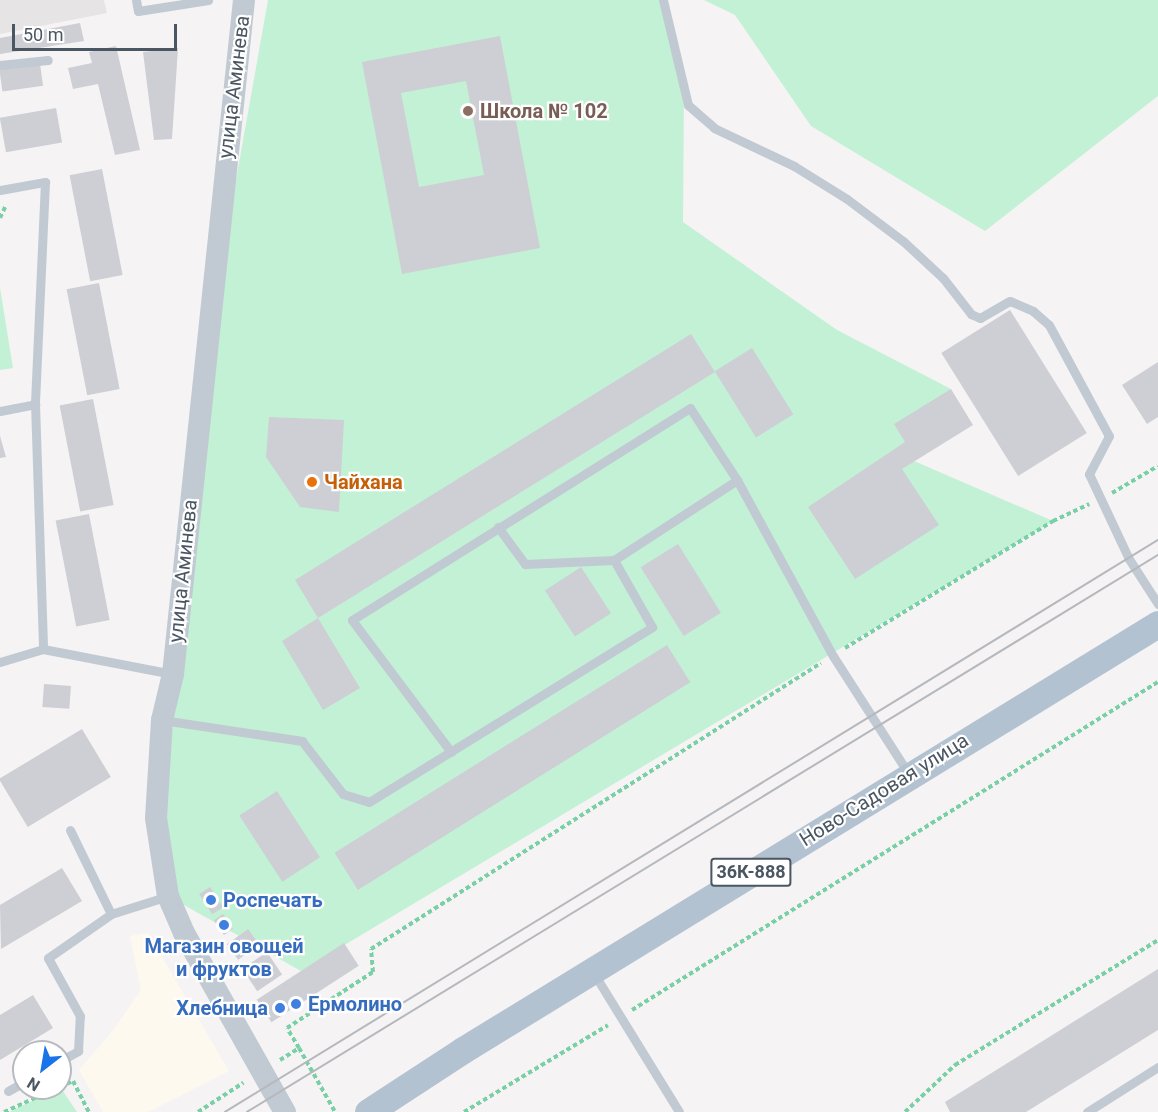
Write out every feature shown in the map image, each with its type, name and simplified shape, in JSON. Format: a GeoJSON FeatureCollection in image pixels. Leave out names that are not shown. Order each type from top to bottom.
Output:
{"type":"FeatureCollection","features":[{"type":"Feature","properties":{"kind":"main road","name":"Ново-Садовая улица"},"geometry":{"type":"LineString","coordinates":[[368,1112],[909,774],[1158,624]]}},
{"type":"Feature","properties":{"kind":"street","name":"улица Аминева"},"geometry":{"type":"LineString","coordinates":[[244,0],[173,674],[162,720],[156,818],[168,896],[184,933],[285,1112]]}},
{"type":"Feature","properties":{"kind":"lane"},"geometry":{"type":"LineString","coordinates":[[136,0],[138,11],[208,0]]}},
{"type":"Feature","properties":{"kind":"lane"},"geometry":{"type":"LineString","coordinates":[[663,0],[688,105],[714,128],[794,166],[848,199],[919,256],[971,314],[981,318],[1010,301],[1033,311],[1049,325],[1110,436],[1089,474],[1129,559],[1158,604]]}},
{"type":"Feature","properties":{"kind":"lane"},"geometry":{"type":"LineString","coordinates":[[0,65],[48,60]]}},
{"type":"Feature","properties":{"kind":"lane"},"geometry":{"type":"LineString","coordinates":[[0,190],[45,182],[35,404],[43,649]]}},
{"type":"Feature","properties":{"kind":"lane"},"geometry":{"type":"LineString","coordinates":[[0,411],[35,404]]}},
{"type":"Feature","properties":{"kind":"lane"},"geometry":{"type":"LineString","coordinates":[[451,752],[352,620],[690,408],[737,480],[833,656],[909,774]]}},
{"type":"Feature","properties":{"kind":"lane"},"geometry":{"type":"LineString","coordinates":[[498,527],[525,564],[614,560],[737,480]]}},
{"type":"Feature","properties":{"kind":"lane"},"geometry":{"type":"LineString","coordinates":[[162,720],[302,741],[343,794],[369,802],[652,627],[614,560]]}},
{"type":"Feature","properties":{"kind":"lane"},"geometry":{"type":"LineString","coordinates":[[0,662],[43,649],[173,674]]}},
{"type":"Feature","properties":{"kind":"lane"},"geometry":{"type":"LineString","coordinates":[[70,830],[111,914]]}},
{"type":"Feature","properties":{"kind":"lane"},"geometry":{"type":"LineString","coordinates":[[72,1054],[78,1050],[80,1016],[48,958],[111,914],[168,896]]}},
{"type":"Feature","properties":{"kind":"lane"},"geometry":{"type":"LineString","coordinates":[[592,970],[679,1112]]}},
{"type":"Feature","properties":{"kind":"lane"},"geometry":{"type":"LineString","coordinates":[[1087,1112],[1158,1067]]}},
{"type":"Feature","properties":{"kind":"lane"},"geometry":{"type":"LineString","coordinates":[[8,1091],[12,1089]]}},
{"type":"Feature","properties":{"kind":"path"},"geometry":{"type":"LineString","coordinates":[[299,1048],[286,1028],[373,972],[371,949],[833,656],[1053,520]]}},
{"type":"Feature","properties":{"kind":"path"},"geometry":{"type":"LineString","coordinates":[[464,1112],[620,1018],[1158,682]]}},
{"type":"Feature","properties":{"kind":"path"},"geometry":{"type":"LineString","coordinates":[[905,1112],[956,1065],[1158,940]]}},
{"type":"Feature","properties":{"kind":"path"},"geometry":{"type":"LineString","coordinates":[[305,1060],[335,1112]]}},
{"type":"Feature","properties":{"kind":"path"},"geometry":{"type":"LineString","coordinates":[[72,1081],[89,1112]]}},
{"type":"Feature","properties":{"kind":"path"},"geometry":{"type":"LineString","coordinates":[[4,1112],[30,1100]]}},
{"type":"Feature","properties":{"kind":"shaded area"},"geometry":{"type":"Polygon","coordinates":[[[0,0],[104,0],[107,13],[0,34],[0,0]]]}},
{"type":"Feature","properties":{"kind":"shaded area"},"geometry":{"type":"Polygon","coordinates":[[[148,933],[229,1071],[148,1112],[103,1112],[79,1070],[114,1029],[141,990],[130,936],[148,933]]]}},
{"type":"Feature","properties":{"kind":"green space"},"geometry":{"type":"Polygon","coordinates":[[[268,0],[663,0],[684,89],[683,222],[837,330],[951,389],[914,461],[1053,521],[301,971],[168,896],[156,818],[207,343],[268,0]]]}},
{"type":"Feature","properties":{"kind":"green space"},"geometry":{"type":"Polygon","coordinates":[[[704,0],[1158,0],[1158,96],[985,231],[811,126],[735,15],[704,0]]]}},
{"type":"Feature","properties":{"kind":"green space"},"geometry":{"type":"Polygon","coordinates":[[[0,288],[13,368],[0,370],[0,288]]]}},
{"type":"Feature","properties":{"kind":"green space"},"geometry":{"type":"Polygon","coordinates":[[[34,1100],[69,1100],[77,1112],[9,1112],[34,1100]]]}},
{"type":"Feature","properties":{"kind":"building"},"geometry":{"type":"Polygon","coordinates":[[[80,23],[84,41],[0,54],[0,38],[80,23]]]}},
{"type":"Feature","properties":{"kind":"building"},"geometry":{"type":"Polygon","coordinates":[[[500,36],[540,248],[402,274],[362,62],[500,36]],[[466,81],[401,93],[419,187],[484,175],[466,81]]]}},
{"type":"Feature","properties":{"kind":"building"},"geometry":{"type":"Polygon","coordinates":[[[116,46],[140,150],[115,155],[98,84],[73,89],[68,68],[92,63],[89,52],[116,46]]]}},
{"type":"Feature","properties":{"kind":"building"},"geometry":{"type":"Polygon","coordinates":[[[178,48],[172,139],[154,140],[143,52],[178,48]]]}},
{"type":"Feature","properties":{"kind":"building"},"geometry":{"type":"Polygon","coordinates":[[[40,64],[43,86],[2,91],[0,70],[40,64]]]}},
{"type":"Feature","properties":{"kind":"building"},"geometry":{"type":"Polygon","coordinates":[[[56,108],[62,142],[6,152],[0,118],[56,108]]]}},
{"type":"Feature","properties":{"kind":"building"},"geometry":{"type":"Polygon","coordinates":[[[102,169],[123,275],[90,281],[70,175],[102,169]]]}},
{"type":"Feature","properties":{"kind":"building"},"geometry":{"type":"Polygon","coordinates":[[[99,283],[120,389],[87,395],[67,289],[99,283]]]}},
{"type":"Feature","properties":{"kind":"building"},"geometry":{"type":"Polygon","coordinates":[[[1010,310],[1087,433],[1018,476],[941,353],[1010,310]]]}},
{"type":"Feature","properties":{"kind":"building"},"geometry":{"type":"Polygon","coordinates":[[[691,334],[715,372],[318,618],[295,580],[691,334]]]}},
{"type":"Feature","properties":{"kind":"building"},"geometry":{"type":"Polygon","coordinates":[[[752,348],[793,414],[756,437],[715,371],[752,348]]]}},
{"type":"Feature","properties":{"kind":"building"},"geometry":{"type":"Polygon","coordinates":[[[1158,362],[1158,417],[1147,424],[1122,385],[1158,362]]]}},
{"type":"Feature","properties":{"kind":"building"},"geometry":{"type":"Polygon","coordinates":[[[951,389],[973,425],[902,469],[939,525],[855,579],[808,507],[905,442],[894,424],[951,389]]]}},
{"type":"Feature","properties":{"kind":"building"},"geometry":{"type":"Polygon","coordinates":[[[93,399],[114,505],[80,512],[60,405],[93,399]]]}},
{"type":"Feature","properties":{"kind":"building","name":"Чайхана"},"geometry":{"type":"Polygon","coordinates":[[[269,417],[344,420],[339,512],[300,507],[266,457],[269,417]]]}},
{"type":"Feature","properties":{"kind":"building"},"geometry":{"type":"Polygon","coordinates":[[[0,436],[6,457],[0,458],[0,436]]]}},
{"type":"Feature","properties":{"kind":"building"},"geometry":{"type":"Polygon","coordinates":[[[89,514],[110,620],[76,627],[56,520],[89,514]]]}},
{"type":"Feature","properties":{"kind":"building"},"geometry":{"type":"Polygon","coordinates":[[[678,544],[721,613],[684,636],[641,567],[678,544]]]}},
{"type":"Feature","properties":{"kind":"building"},"geometry":{"type":"Polygon","coordinates":[[[581,567],[611,613],[575,637],[545,590],[581,567]]]}},
{"type":"Feature","properties":{"kind":"building"},"geometry":{"type":"Polygon","coordinates":[[[318,618],[360,688],[323,710],[282,641],[318,618]]]}},
{"type":"Feature","properties":{"kind":"building"},"geometry":{"type":"Polygon","coordinates":[[[667,645],[690,682],[358,890],[335,853],[667,645]]]}},
{"type":"Feature","properties":{"kind":"building"},"geometry":{"type":"Polygon","coordinates":[[[44,684],[71,686],[69,709],[42,707],[44,684]]]}},
{"type":"Feature","properties":{"kind":"building"},"geometry":{"type":"Polygon","coordinates":[[[82,729],[111,777],[28,827],[0,778],[82,729]]]}},
{"type":"Feature","properties":{"kind":"building"},"geometry":{"type":"Polygon","coordinates":[[[277,791],[320,857],[282,882],[239,816],[277,791]]]}},
{"type":"Feature","properties":{"kind":"building"},"geometry":{"type":"Polygon","coordinates":[[[62,868],[82,901],[1,949],[0,905],[62,868]]]}},
{"type":"Feature","properties":{"kind":"building","name":"Роспечать"},"geometry":{"type":"Polygon","coordinates":[[[210,887],[223,907],[212,914],[199,894],[210,887]]]}},
{"type":"Feature","properties":{"kind":"building","name":"Магазин овощей и фруктов"},"geometry":{"type":"Polygon","coordinates":[[[223,914],[233,929],[224,935],[214,920],[223,914]]]}},
{"type":"Feature","properties":{"kind":"building"},"geometry":{"type":"Polygon","coordinates":[[[248,929],[259,944],[238,960],[227,944],[248,929]]]}},
{"type":"Feature","properties":{"kind":"building"},"geometry":{"type":"Polygon","coordinates":[[[344,943],[359,966],[271,1022],[257,1000],[344,943]]]}},
{"type":"Feature","properties":{"kind":"building"},"geometry":{"type":"Polygon","coordinates":[[[267,952],[282,974],[257,991],[242,969],[267,952]]]}},
{"type":"Feature","properties":{"kind":"building"},"geometry":{"type":"Polygon","coordinates":[[[1158,969],[1158,1030],[1026,1112],[950,1112],[945,1102],[1158,969]]]}},
{"type":"Feature","properties":{"kind":"building"},"geometry":{"type":"Polygon","coordinates":[[[33,995],[53,1028],[33,1040],[12,1040],[12,1053],[0,1060],[0,1015],[33,995]]]}},
{"type":"Feature","properties":{"kind":"tram line"},"geometry":{"type":"LineString","coordinates":[[225,1112],[1158,540]]}},
{"type":"Feature","properties":{"kind":"tram line"},"geometry":{"type":"LineString","coordinates":[[247,1112],[1158,555]]}},
{"type":"Feature","properties":{"kind":"place","name":"Школа № 102"},"geometry":{"type":"Point","coordinates":[468,111]}},
{"type":"Feature","properties":{"kind":"place","name":"Чайхана"},"geometry":{"type":"Point","coordinates":[312,482]}},
{"type":"Feature","properties":{"kind":"place","name":"Роспечать"},"geometry":{"type":"Point","coordinates":[211,900]}},
{"type":"Feature","properties":{"kind":"place","name":"Магазин овощей и фруктов"},"geometry":{"type":"Point","coordinates":[224,925]}},
{"type":"Feature","properties":{"kind":"place","name":"Ермолино"},"geometry":{"type":"Point","coordinates":[296,1004]}},
{"type":"Feature","properties":{"kind":"place","name":"Хлебница"},"geometry":{"type":"Point","coordinates":[280,1008]}}]}
